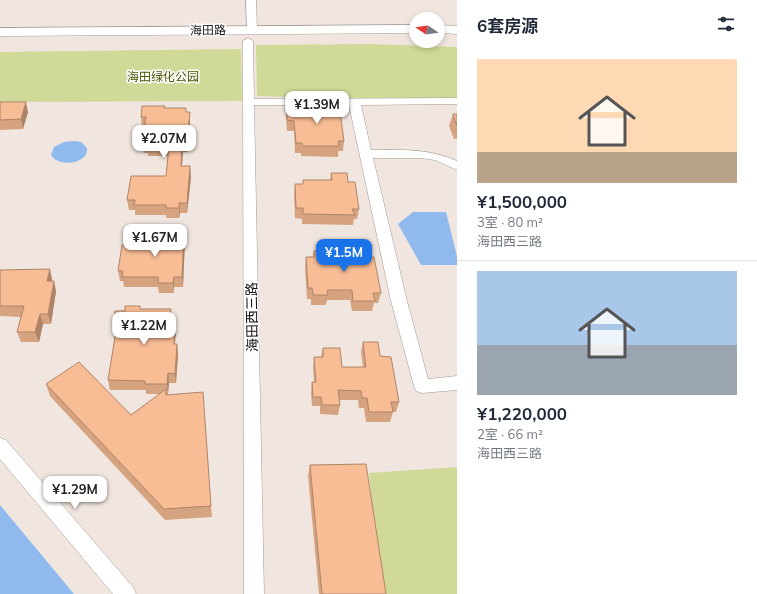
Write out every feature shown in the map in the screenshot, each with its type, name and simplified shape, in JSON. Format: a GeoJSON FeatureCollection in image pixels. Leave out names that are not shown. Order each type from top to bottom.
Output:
{"type":"FeatureCollection","features":[{"type":"Feature","properties":{"kind":"main road","name":"海田路"},"geometry":{"type":"LineString","coordinates":[[0,43],[409,29]]}},
{"type":"Feature","properties":{"kind":"main road"},"geometry":{"type":"LineString","coordinates":[[445,29],[457,30]]}},
{"type":"Feature","properties":{"kind":"main road","name":"海田路"},"geometry":{"type":"LineString","coordinates":[[0,32],[250,35],[409,40]]}},
{"type":"Feature","properties":{"kind":"main road"},"geometry":{"type":"LineString","coordinates":[[445,40],[457,40]]}},
{"type":"Feature","properties":{"kind":"street","name":"海田西三路"},"geometry":{"type":"LineString","coordinates":[[251,0],[249,102],[254,594]]}},
{"type":"Feature","properties":{"kind":"street"},"geometry":{"type":"LineString","coordinates":[[354,101],[365,154],[376,193],[399,301],[422,386],[457,383]]}},
{"type":"Feature","properties":{"kind":"street"},"geometry":{"type":"LineString","coordinates":[[249,102],[457,101]]}},
{"type":"Feature","properties":{"kind":"street"},"geometry":{"type":"LineString","coordinates":[[365,154],[421,154],[438,157],[457,166]]}},
{"type":"Feature","properties":{"kind":"street"},"geometry":{"type":"LineString","coordinates":[[0,446],[126,594]]}},
{"type":"Feature","properties":{"kind":"green space"},"geometry":{"type":"Polygon","coordinates":[[[370,44],[409,45],[409,48],[457,47],[457,103],[257,96],[256,45],[370,44]]]}},
{"type":"Feature","properties":{"kind":"green space","name":"海田绿化公园"},"geometry":{"type":"Polygon","coordinates":[[[241,49],[242,101],[0,102],[0,52],[241,49]]]}},
{"type":"Feature","properties":{"kind":"green space"},"geometry":{"type":"Polygon","coordinates":[[[457,467],[457,594],[381,594],[369,473],[457,467]]]}},
{"type":"Feature","properties":{"kind":"water"},"geometry":{"type":"Polygon","coordinates":[[[64,142],[81,142],[87,148],[83,158],[78,161],[66,163],[60,162],[51,155],[54,147],[64,142]]]}},
{"type":"Feature","properties":{"kind":"water"},"geometry":{"type":"Polygon","coordinates":[[[413,212],[446,212],[457,256],[457,265],[421,265],[398,224],[413,212]]]}},
{"type":"Feature","properties":{"kind":"water"},"geometry":{"type":"Polygon","coordinates":[[[0,505],[74,594],[0,594],[0,505]]]}},
{"type":"Feature","properties":{"kind":"building"},"geometry":{"type":"Polygon","coordinates":[[[0,102],[26,102],[21,119],[0,120],[0,102]]]}},
{"type":"Feature","properties":{"kind":"building"},"geometry":{"type":"Polygon","coordinates":[[[293,105],[334,105],[335,111],[340,111],[344,141],[338,141],[339,146],[302,146],[302,143],[296,143],[294,121],[287,120],[287,107],[294,107],[293,105]]]}},
{"type":"Feature","properties":{"kind":"building"},"geometry":{"type":"Polygon","coordinates":[[[142,106],[186,108],[186,112],[190,112],[187,142],[182,142],[181,166],[190,166],[187,203],[179,203],[179,208],[166,208],[166,205],[134,205],[135,200],[127,200],[131,176],[166,176],[169,146],[147,146],[147,143],[142,143],[146,117],[141,117],[142,106]]]}},
{"type":"Feature","properties":{"kind":"building"},"geometry":{"type":"Polygon","coordinates":[[[453,114],[457,114],[457,126],[453,114]]]}},
{"type":"Feature","properties":{"kind":"building"},"geometry":{"type":"Polygon","coordinates":[[[331,173],[347,173],[348,182],[355,182],[359,209],[352,209],[355,215],[303,214],[303,208],[296,208],[295,184],[303,184],[303,180],[332,180],[331,173]]]}},
{"type":"Feature","properties":{"kind":"building"},"geometry":{"type":"Polygon","coordinates":[[[160,230],[184,230],[182,277],[174,277],[173,283],[158,283],[158,277],[122,277],[123,271],[118,271],[122,245],[159,244],[160,230]]]}},
{"type":"Feature","properties":{"kind":"building"},"geometry":{"type":"Polygon","coordinates":[[[349,246],[362,246],[364,257],[374,257],[381,293],[373,293],[375,301],[353,301],[352,290],[327,290],[328,295],[313,295],[312,288],[308,288],[306,257],[314,257],[314,251],[350,251],[349,246]]]}},
{"type":"Feature","properties":{"kind":"building"},"geometry":{"type":"Polygon","coordinates":[[[50,269],[47,281],[54,281],[48,314],[40,314],[35,332],[17,332],[24,306],[0,306],[0,270],[50,269]]]}},
{"type":"Feature","properties":{"kind":"building"},"geometry":{"type":"Polygon","coordinates":[[[125,306],[140,306],[140,309],[171,309],[170,319],[175,319],[174,344],[177,344],[175,374],[168,373],[167,384],[145,384],[145,381],[108,380],[117,325],[113,325],[115,311],[125,311],[125,306]]]}},
{"type":"Feature","properties":{"kind":"building"},"geometry":{"type":"Polygon","coordinates":[[[363,342],[378,342],[380,356],[391,357],[399,402],[391,402],[393,412],[369,412],[367,398],[362,398],[361,391],[338,390],[340,405],[322,405],[321,397],[313,397],[312,382],[316,382],[314,357],[323,357],[323,348],[340,348],[342,367],[366,367],[363,342]]]}},
{"type":"Feature","properties":{"kind":"building"},"geometry":{"type":"Polygon","coordinates":[[[79,362],[131,415],[166,389],[166,395],[203,392],[211,506],[164,509],[46,384],[79,362]]]}},
{"type":"Feature","properties":{"kind":"building"},"geometry":{"type":"Polygon","coordinates":[[[366,464],[386,594],[322,594],[310,465],[366,464]]]}}]}
